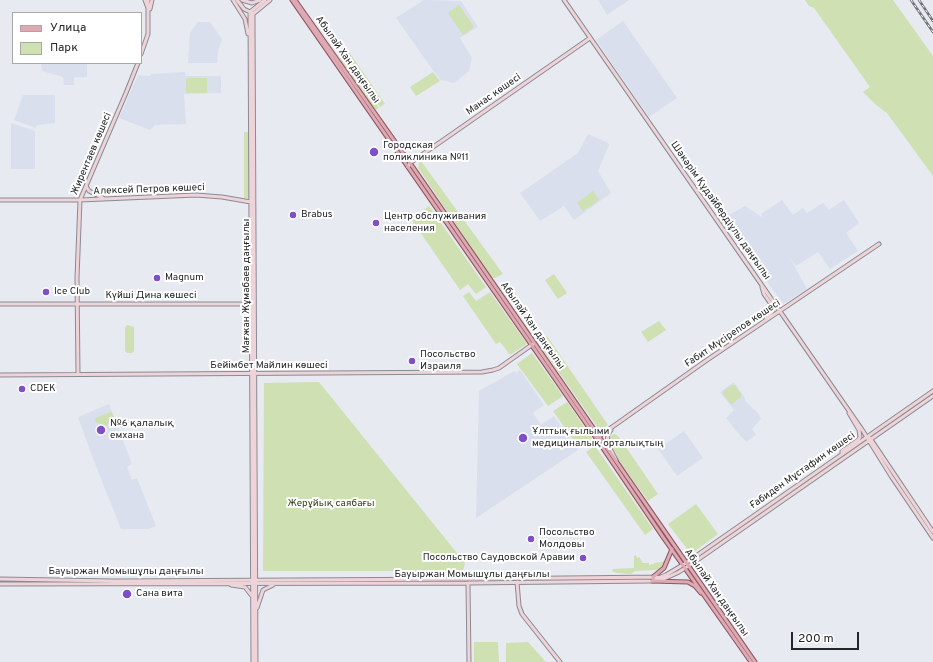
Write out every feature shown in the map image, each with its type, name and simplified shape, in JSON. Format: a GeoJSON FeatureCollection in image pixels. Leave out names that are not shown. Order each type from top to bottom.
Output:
{"type":"FeatureCollection","features":[{"type":"Feature","properties":{"kind":"main road"},"geometry":{"type":"LineString","coordinates":[[145,0],[148,11]]}},
{"type":"Feature","properties":{"kind":"main road"},"geometry":{"type":"LineString","coordinates":[[142,51],[148,34],[148,0]]}},
{"type":"Feature","properties":{"kind":"main road"},"geometry":{"type":"LineString","coordinates":[[148,11],[152,0]]}},
{"type":"Feature","properties":{"kind":"main road"},"geometry":{"type":"LineString","coordinates":[[233,0],[246,19],[250,36]]}},
{"type":"Feature","properties":{"kind":"main road"},"geometry":{"type":"LineString","coordinates":[[237,0],[244,9],[252,13],[265,2],[270,0]]}},
{"type":"Feature","properties":{"kind":"main road"},"geometry":{"type":"LineString","coordinates":[[242,0],[252,3],[260,0]]}},
{"type":"Feature","properties":{"kind":"main road"},"geometry":{"type":"LineString","coordinates":[[265,2],[274,0]]}},
{"type":"Feature","properties":{"kind":"main road","name":"Абылай Хан даңғылы"},"geometry":{"type":"LineString","coordinates":[[291,0],[755,662]]}},
{"type":"Feature","properties":{"kind":"main road","name":"Абылай Хан даңғылы"},"geometry":{"type":"LineString","coordinates":[[295,0],[410,163],[533,344]]}},
{"type":"Feature","properties":{"kind":"main road","name":"Шәкәрім Құдайбердіұлы даңғылы"},"geometry":{"type":"LineString","coordinates":[[564,0],[933,532]]}},
{"type":"Feature","properties":{"kind":"main road","name":"Мағжан Жұмабаев даңғылы"},"geometry":{"type":"LineString","coordinates":[[252,13],[250,36],[252,202]]}},
{"type":"Feature","properties":{"kind":"main road","name":"Мағжан Жұмабаев даңғылы"},"geometry":{"type":"LineString","coordinates":[[252,13],[252,304],[256,662]]}},
{"type":"Feature","properties":{"kind":"main road","name":"Манас көшесі"},"geometry":{"type":"LineString","coordinates":[[410,163],[590,38]]}},
{"type":"Feature","properties":{"kind":"main road","name":"Жирентаев көшесі"},"geometry":{"type":"LineString","coordinates":[[78,374],[77,303],[80,200],[138,64]]}},
{"type":"Feature","properties":{"kind":"main road"},"geometry":{"type":"LineString","coordinates":[[408,168],[410,163]]}},
{"type":"Feature","properties":{"kind":"main road"},"geometry":{"type":"LineString","coordinates":[[86,186],[89,191],[105,199]]}},
{"type":"Feature","properties":{"kind":"main road","name":"Алексей Петров көшесі"},"geometry":{"type":"LineString","coordinates":[[1,200],[80,200],[196,195],[222,197],[252,202]]}},
{"type":"Feature","properties":{"kind":"main road","name":"Ғабит Мүсірепов көшесі"},"geometry":{"type":"LineString","coordinates":[[598,437],[760,324],[879,244]]}},
{"type":"Feature","properties":{"kind":"main road"},"geometry":{"type":"LineString","coordinates":[[760,324],[773,310],[772,305],[764,294],[762,285]]}},
{"type":"Feature","properties":{"kind":"main road","name":"Күйші Дина көшесі"},"geometry":{"type":"LineString","coordinates":[[0,304],[252,304]]}},
{"type":"Feature","properties":{"kind":"main road","name":"Бейімбет Майлин көшесі"},"geometry":{"type":"LineString","coordinates":[[0,375],[253,373],[379,374],[488,372],[498,368],[533,344]]}},
{"type":"Feature","properties":{"kind":"main road","name":"Ғабиден Мұстафин көшесі"},"geometry":{"type":"LineString","coordinates":[[686,565],[933,391]]}},
{"type":"Feature","properties":{"kind":"main road","name":"Ғабиден Мұстафин көшесі"},"geometry":{"type":"LineString","coordinates":[[686,565],[842,454],[933,396]]}},
{"type":"Feature","properties":{"kind":"main road"},"geometry":{"type":"LineString","coordinates":[[842,454],[844,449],[860,437],[860,433],[848,410]]}},
{"type":"Feature","properties":{"kind":"main road"},"geometry":{"type":"LineString","coordinates":[[614,426],[608,434],[607,443],[617,464]]}},
{"type":"Feature","properties":{"kind":"main road","name":"Абылай Хан даңғылы"},"geometry":{"type":"LineString","coordinates":[[598,437],[672,548],[686,565],[710,603],[751,662]]}},
{"type":"Feature","properties":{"kind":"main road","name":"Шәкәрім Құдайбердіұлы даңғылы"},"geometry":{"type":"LineString","coordinates":[[868,438],[933,538]]}},
{"type":"Feature","properties":{"kind":"main road"},"geometry":{"type":"LineString","coordinates":[[654,577],[664,568],[672,548]]}},
{"type":"Feature","properties":{"kind":"main road","name":"Бауыржан Момышұлы даңғылы"},"geometry":{"type":"LineString","coordinates":[[0,579],[254,582],[468,581],[517,583],[652,581],[669,578],[686,565]]}},
{"type":"Feature","properties":{"kind":"main road","name":"Бауыржан Момышұлы даңғылы"},"geometry":{"type":"LineString","coordinates":[[0,584],[227,584],[254,582],[275,584],[468,581],[516,578],[654,577],[666,575],[686,565]]}},
{"type":"Feature","properties":{"kind":"main road"},"geometry":{"type":"LineString","coordinates":[[516,578],[520,610],[526,620],[560,662]]}},
{"type":"Feature","properties":{"kind":"main road"},"geometry":{"type":"LineString","coordinates":[[468,581],[469,662]]}},
{"type":"Feature","properties":{"kind":"main road"},"geometry":{"type":"LineString","coordinates":[[652,581],[685,582],[692,584],[710,603]]}},
{"type":"Feature","properties":{"kind":"main road","name":"Мағжан Жұмабаев даңғылы"},"geometry":{"type":"LineString","coordinates":[[253,662],[252,596],[254,582]]}},
{"type":"Feature","properties":{"kind":"main road"},"geometry":{"type":"LineString","coordinates":[[227,584],[245,587],[252,596]]}},
{"type":"Feature","properties":{"kind":"main road"},"geometry":{"type":"LineString","coordinates":[[256,610],[263,590],[266,587],[275,584]]}},
{"type":"Feature","properties":{"kind":"shaded area"},"geometry":{"type":"Polygon","coordinates":[[[424,0],[461,1],[478,27],[460,38],[472,58],[469,71],[454,83],[440,80],[396,18],[424,0]]]}},
{"type":"Feature","properties":{"kind":"shaded area"},"geometry":{"type":"Polygon","coordinates":[[[598,0],[629,0],[607,15],[598,0]]]}},
{"type":"Feature","properties":{"kind":"shaded area"},"geometry":{"type":"Polygon","coordinates":[[[623,21],[677,98],[649,117],[596,40],[623,21]]]}},
{"type":"Feature","properties":{"kind":"shaded area"},"geometry":{"type":"Polygon","coordinates":[[[198,22],[210,22],[222,39],[218,51],[217,63],[188,63],[190,33],[198,22]]]}},
{"type":"Feature","properties":{"kind":"shaded area"},"geometry":{"type":"Polygon","coordinates":[[[41,64],[87,64],[87,77],[74,77],[74,85],[64,85],[63,77],[42,71],[41,64]]]}},
{"type":"Feature","properties":{"kind":"shaded area"},"geometry":{"type":"Polygon","coordinates":[[[185,72],[186,76],[221,76],[221,93],[184,94],[186,124],[155,125],[150,130],[119,118],[138,75],[150,76],[151,74],[185,72]]]}},
{"type":"Feature","properties":{"kind":"shaded area"},"geometry":{"type":"Polygon","coordinates":[[[23,95],[55,95],[55,123],[37,125],[36,128],[14,120],[23,95]]]}},
{"type":"Feature","properties":{"kind":"shaded area"},"geometry":{"type":"Polygon","coordinates":[[[11,123],[35,131],[35,169],[11,169],[11,123]]]}},
{"type":"Feature","properties":{"kind":"shaded area"},"geometry":{"type":"Polygon","coordinates":[[[588,134],[608,143],[609,145],[598,171],[611,193],[574,220],[564,206],[540,221],[520,193],[578,153],[588,134]]]}},
{"type":"Feature","properties":{"kind":"shaded area"},"geometry":{"type":"Polygon","coordinates":[[[782,200],[793,215],[803,208],[807,213],[823,203],[829,210],[844,200],[859,223],[846,233],[858,251],[830,269],[818,252],[796,266],[789,256],[807,289],[783,304],[721,217],[727,213],[729,215],[745,206],[763,218],[761,214],[782,200]]]}},
{"type":"Feature","properties":{"kind":"shaded area","name":"Ұлттық ғылыми медициналық орталықтың"},"geometry":{"type":"Polygon","coordinates":[[[520,370],[544,405],[533,413],[541,425],[554,416],[578,450],[476,518],[479,391],[514,371],[516,373],[520,370]]]}},
{"type":"Feature","properties":{"kind":"shaded area"},"geometry":{"type":"Polygon","coordinates":[[[734,382],[745,398],[745,401],[758,413],[761,419],[752,429],[756,435],[746,442],[726,418],[734,410],[720,392],[734,382]]]}},
{"type":"Feature","properties":{"kind":"shaded area"},"geometry":{"type":"Polygon","coordinates":[[[109,404],[132,464],[127,467],[132,480],[137,478],[156,526],[149,529],[121,529],[78,417],[109,404]]]}},
{"type":"Feature","properties":{"kind":"shaded area"},"geometry":{"type":"Polygon","coordinates":[[[684,431],[703,458],[677,476],[658,449],[684,431]]]}},
{"type":"Feature","properties":{"kind":"green space"},"geometry":{"type":"Polygon","coordinates":[[[805,0],[893,0],[933,56],[933,176],[887,113],[863,92],[870,87],[814,8],[809,6],[805,0]]]}},
{"type":"Feature","properties":{"kind":"green space"},"geometry":{"type":"Polygon","coordinates":[[[459,5],[474,27],[463,35],[448,13],[459,5]]]}},
{"type":"Feature","properties":{"kind":"green space"},"geometry":{"type":"Polygon","coordinates":[[[349,52],[385,104],[380,107],[345,56],[349,52]]]}},
{"type":"Feature","properties":{"kind":"green space"},"geometry":{"type":"Polygon","coordinates":[[[344,56],[379,108],[375,110],[340,59],[344,56]]]}},
{"type":"Feature","properties":{"kind":"green space"},"geometry":{"type":"Polygon","coordinates":[[[433,72],[440,81],[416,96],[410,87],[433,72]]]}},
{"type":"Feature","properties":{"kind":"green space"},"geometry":{"type":"Polygon","coordinates":[[[186,78],[207,78],[207,93],[186,93],[186,78]]]}},
{"type":"Feature","properties":{"kind":"green space"},"geometry":{"type":"Polygon","coordinates":[[[244,132],[249,132],[249,198],[244,198],[244,132]]]}},
{"type":"Feature","properties":{"kind":"green space"},"geometry":{"type":"Polygon","coordinates":[[[421,161],[503,274],[492,278],[418,168],[421,161]]]}},
{"type":"Feature","properties":{"kind":"green space"},"geometry":{"type":"Polygon","coordinates":[[[593,191],[599,200],[583,211],[577,203],[593,191]]]}},
{"type":"Feature","properties":{"kind":"green space"},"geometry":{"type":"Polygon","coordinates":[[[429,206],[486,287],[476,294],[468,284],[460,290],[411,219],[429,206]]]}},
{"type":"Feature","properties":{"kind":"green space"},"geometry":{"type":"Polygon","coordinates":[[[554,274],[567,293],[558,299],[545,280],[554,274]]]}},
{"type":"Feature","properties":{"kind":"green space"},"geometry":{"type":"Polygon","coordinates":[[[469,292],[476,301],[490,292],[527,344],[510,355],[500,342],[496,344],[463,296],[469,292]]]}},
{"type":"Feature","properties":{"kind":"green space"},"geometry":{"type":"Polygon","coordinates":[[[659,321],[666,330],[648,342],[641,332],[659,321]]]}},
{"type":"Feature","properties":{"kind":"green space"},"geometry":{"type":"Polygon","coordinates":[[[127,325],[134,327],[134,351],[132,353],[127,353],[125,351],[125,328],[127,325]]]}},
{"type":"Feature","properties":{"kind":"green space"},"geometry":{"type":"Polygon","coordinates":[[[547,336],[608,425],[600,430],[541,347],[541,341],[547,336]]]}},
{"type":"Feature","properties":{"kind":"green space"},"geometry":{"type":"Polygon","coordinates":[[[532,353],[563,396],[548,406],[517,364],[532,353]]]}},
{"type":"Feature","properties":{"kind":"green space","name":"Жерұйық саябағы"},"geometry":{"type":"Polygon","coordinates":[[[319,382],[465,563],[463,571],[263,571],[264,383],[319,382]]]}},
{"type":"Feature","properties":{"kind":"green space"},"geometry":{"type":"Polygon","coordinates":[[[732,385],[735,385],[741,394],[741,397],[732,404],[723,394],[723,391],[732,385]]]}},
{"type":"Feature","properties":{"kind":"green space"},"geometry":{"type":"Polygon","coordinates":[[[567,402],[592,438],[579,448],[553,411],[567,402]]]}},
{"type":"Feature","properties":{"kind":"green space"},"geometry":{"type":"Polygon","coordinates":[[[110,409],[115,419],[105,426],[96,422],[95,419],[98,417],[111,412],[110,409]]]}},
{"type":"Feature","properties":{"kind":"green space"},"geometry":{"type":"Polygon","coordinates":[[[615,434],[619,437],[658,494],[648,501],[620,462],[611,444],[610,438],[615,434]]]}},
{"type":"Feature","properties":{"kind":"green space"},"geometry":{"type":"Polygon","coordinates":[[[595,446],[653,529],[645,535],[586,452],[595,446]]]}},
{"type":"Feature","properties":{"kind":"green space"},"geometry":{"type":"Polygon","coordinates":[[[696,504],[718,534],[691,554],[668,524],[696,504]]]}},
{"type":"Feature","properties":{"kind":"green space"},"geometry":{"type":"Polygon","coordinates":[[[636,555],[637,558],[639,557],[643,563],[649,563],[649,565],[662,562],[664,560],[664,563],[661,569],[635,571],[631,574],[612,571],[613,569],[634,568],[634,556],[636,555]]]}},
{"type":"Feature","properties":{"kind":"green space"},"geometry":{"type":"Polygon","coordinates":[[[474,642],[498,642],[499,662],[474,662],[474,642]]]}},
{"type":"Feature","properties":{"kind":"green space"},"geometry":{"type":"Polygon","coordinates":[[[528,642],[546,662],[506,662],[506,643],[528,642]]]}},
{"type":"Feature","properties":{"kind":"railway"},"geometry":{"type":"LineString","coordinates":[[911,0],[933,32]]}},
{"type":"Feature","properties":{"kind":"railway"},"geometry":{"type":"LineString","coordinates":[[919,0],[933,21]]}},
{"type":"Feature","properties":{"kind":"place","name":"Городская поликлиника №11"},"geometry":{"type":"Point","coordinates":[374,152]}},
{"type":"Feature","properties":{"kind":"place","name":"Brabus"},"geometry":{"type":"Point","coordinates":[293,215]}},
{"type":"Feature","properties":{"kind":"place","name":"Центр обслуживания населения"},"geometry":{"type":"Point","coordinates":[376,223]}},
{"type":"Feature","properties":{"kind":"place","name":"Magnum"},"geometry":{"type":"Point","coordinates":[157,278]}},
{"type":"Feature","properties":{"kind":"place","name":"Ice Club"},"geometry":{"type":"Point","coordinates":[46,292]}},
{"type":"Feature","properties":{"kind":"place","name":"Посольство Израиля"},"geometry":{"type":"Point","coordinates":[412,361]}},
{"type":"Feature","properties":{"kind":"place","name":"CDEK"},"geometry":{"type":"Point","coordinates":[22,389]}},
{"type":"Feature","properties":{"kind":"place","name":"№6 қалалық емхана"},"geometry":{"type":"Point","coordinates":[101,430]}},
{"type":"Feature","properties":{"kind":"place","name":"Ұлттық ғылыми медициналық орталықтың"},"geometry":{"type":"Point","coordinates":[523,438]}},
{"type":"Feature","properties":{"kind":"place","name":"Посольство Молдовы"},"geometry":{"type":"Point","coordinates":[531,539]}},
{"type":"Feature","properties":{"kind":"place","name":"Посольство Саудовской Аравии"},"geometry":{"type":"Point","coordinates":[583,558]}},
{"type":"Feature","properties":{"kind":"place","name":"Сана вита"},"geometry":{"type":"Point","coordinates":[127,594]}}]}
